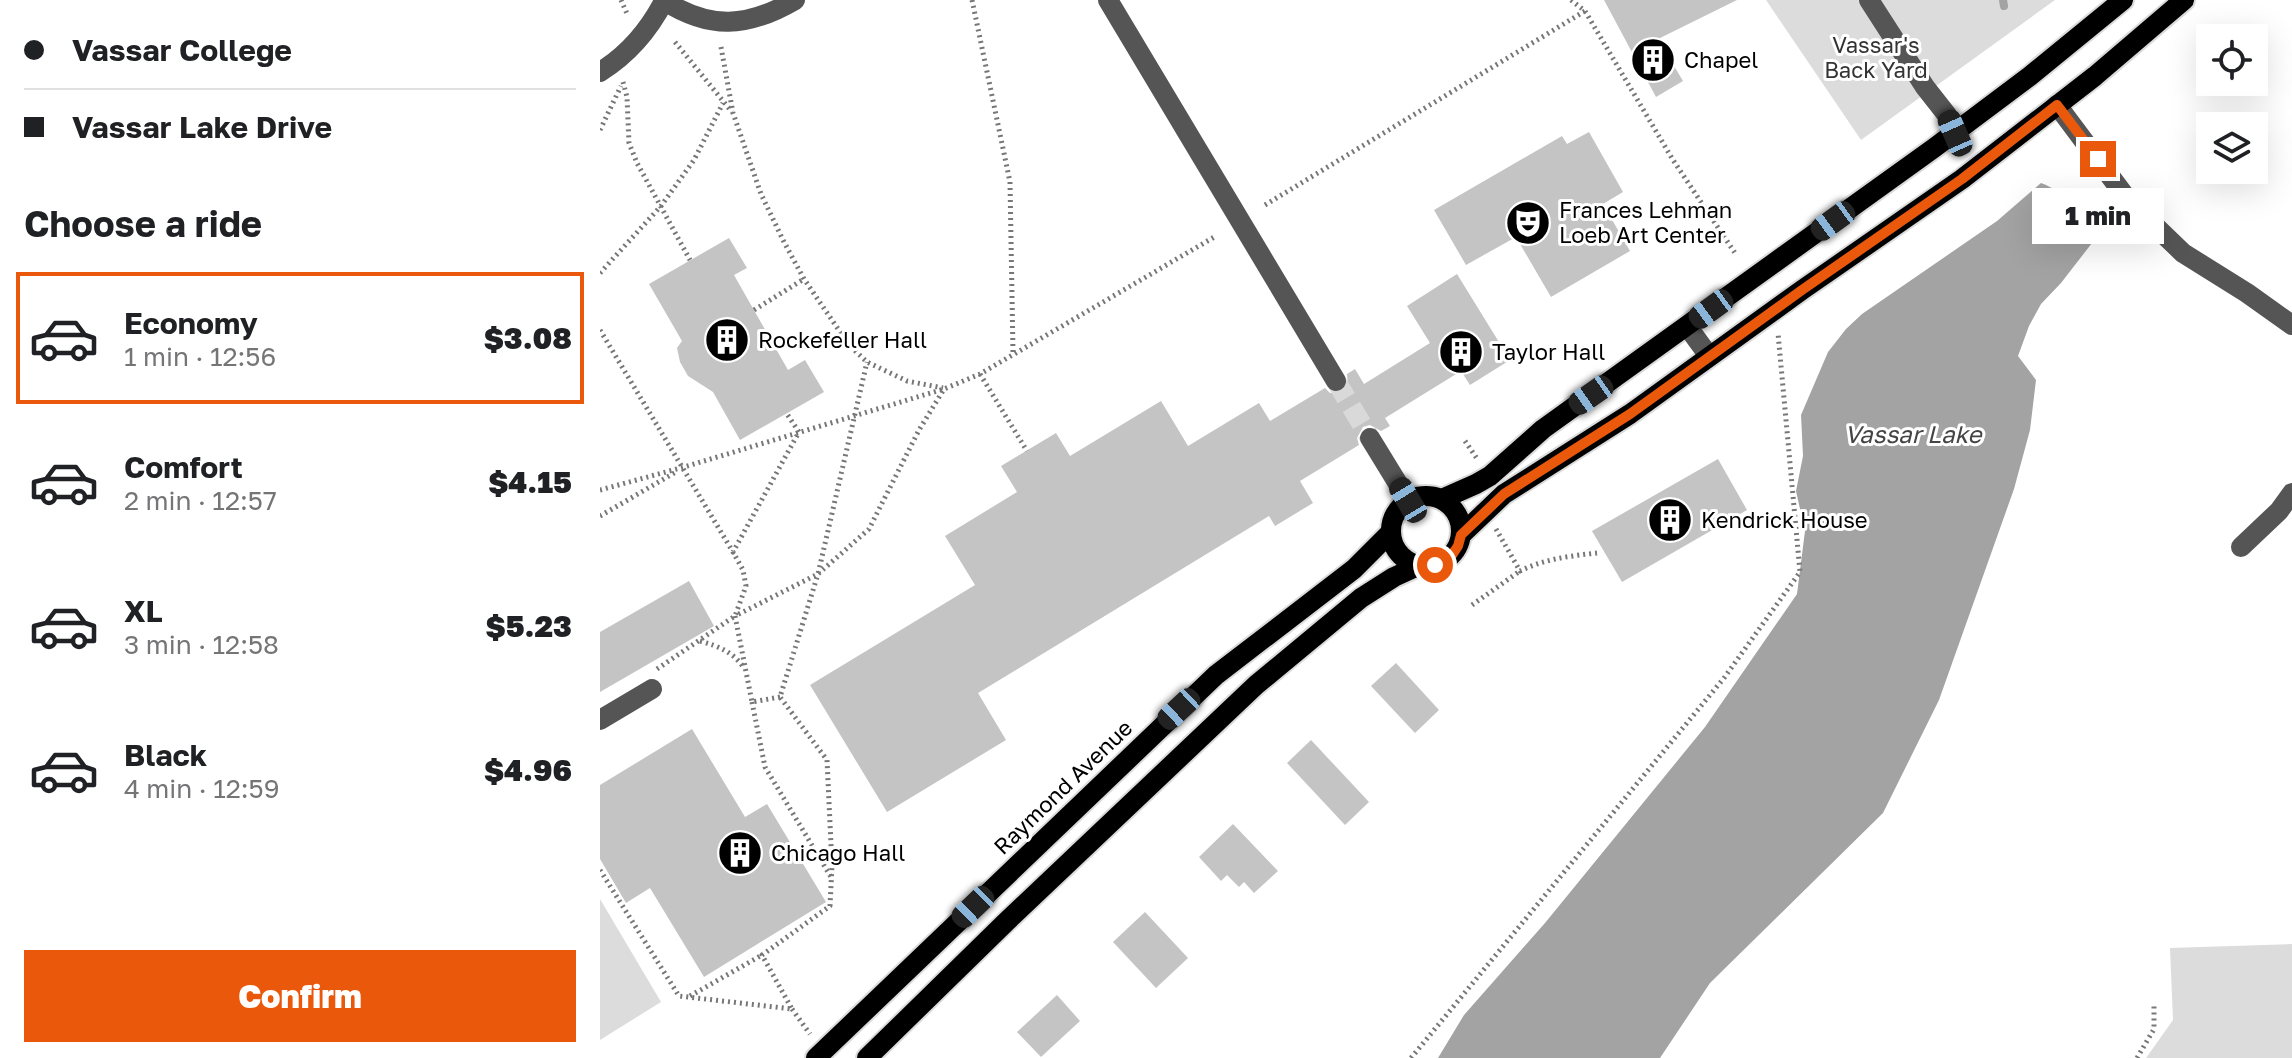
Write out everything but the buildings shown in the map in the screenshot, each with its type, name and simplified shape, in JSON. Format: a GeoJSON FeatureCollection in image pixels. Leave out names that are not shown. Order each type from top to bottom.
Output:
{"type":"FeatureCollection","features":[{"type":"Feature","properties":{"kind":"main road"},"geometry":{"type":"LineString","coordinates":[[1442,499],[1490,476],[1543,429],[1955,133],[2123,0]]}},
{"type":"Feature","properties":{"kind":"main road"},"geometry":{"type":"LineString","coordinates":[[1461,535],[1504,494],[1630,414],[1962,179],[2095,76],[2184,0]]}},
{"type":"Feature","properties":{"kind":"main road"},"geometry":{"type":"LineString","coordinates":[[867,1058],[1256,685],[1361,598],[1394,577],[1418,566],[1443,562],[1452,555],[1461,535],[1457,514],[1442,499],[1431,495],[1408,500]]}},
{"type":"Feature","properties":{"kind":"main road","name":"Raymond Avenue"},"geometry":{"type":"LineString","coordinates":[[816,1050],[1216,675],[1354,569],[1390,533],[1394,514],[1408,500]]}},
{"type":"Feature","properties":{"kind":"main road"},"geometry":{"type":"LineString","coordinates":[[1390,533],[1396,550],[1418,566]]}},
{"type":"Feature","properties":{"kind":"street"},"geometry":{"type":"LineString","coordinates":[[600,72],[643,35],[663,0],[699,19],[722,23],[765,15],[795,0]]}},
{"type":"Feature","properties":{"kind":"street"},"geometry":{"type":"LineString","coordinates":[[1108,0],[1336,381]]}},
{"type":"Feature","properties":{"kind":"street"},"geometry":{"type":"LineString","coordinates":[[1869,0],[1925,87],[1947,115],[1955,133]]}},
{"type":"Feature","properties":{"kind":"street"},"geometry":{"type":"LineString","coordinates":[[2057,105],[2128,200],[2183,253],[2292,325]]}},
{"type":"Feature","properties":{"kind":"street"},"geometry":{"type":"LineString","coordinates":[[1687,326],[1709,356]]}},
{"type":"Feature","properties":{"kind":"street"},"geometry":{"type":"LineString","coordinates":[[1370,438],[1408,500]]}},
{"type":"Feature","properties":{"kind":"street"},"geometry":{"type":"LineString","coordinates":[[2241,547],[2279,511],[2292,493]]}},
{"type":"Feature","properties":{"kind":"street"},"geometry":{"type":"LineString","coordinates":[[600,720],[653,680]]}},
{"type":"Feature","properties":{"kind":"path"},"geometry":{"type":"LineString","coordinates":[[621,0],[630,21]]}},
{"type":"Feature","properties":{"kind":"path"},"geometry":{"type":"LineString","coordinates":[[972,0],[1010,182],[1013,354]]}},
{"type":"Feature","properties":{"kind":"path"},"geometry":{"type":"LineString","coordinates":[[1571,0],[1585,11],[1673,160],[1735,253]]}},
{"type":"Feature","properties":{"kind":"path"},"geometry":{"type":"LineString","coordinates":[[1265,205],[1585,11]]}},
{"type":"Feature","properties":{"kind":"path"},"geometry":{"type":"LineString","coordinates":[[675,42],[733,113]]}},
{"type":"Feature","properties":{"kind":"path"},"geometry":{"type":"LineString","coordinates":[[721,47],[733,113],[761,194],[804,279],[849,345],[867,362],[907,381],[944,389]]}},
{"type":"Feature","properties":{"kind":"path"},"geometry":{"type":"LineString","coordinates":[[600,130],[623,82],[627,97],[629,143],[690,260]]}},
{"type":"Feature","properties":{"kind":"path"},"geometry":{"type":"LineString","coordinates":[[600,273],[661,206],[694,160],[723,103]]}},
{"type":"Feature","properties":{"kind":"path"},"geometry":{"type":"LineString","coordinates":[[600,490],[944,389],[980,374],[1216,236]]}},
{"type":"Feature","properties":{"kind":"path"},"geometry":{"type":"LineString","coordinates":[[754,310],[804,279]]}},
{"type":"Feature","properties":{"kind":"path"},"geometry":{"type":"LineString","coordinates":[[1411,1058],[1724,678],[1800,572],[1777,322]]}},
{"type":"Feature","properties":{"kind":"path"},"geometry":{"type":"LineString","coordinates":[[600,330],[743,570],[746,586],[735,616],[765,767],[832,878]]}},
{"type":"Feature","properties":{"kind":"path"},"geometry":{"type":"LineString","coordinates":[[780,697],[818,574],[867,362]]}},
{"type":"Feature","properties":{"kind":"path"},"geometry":{"type":"LineString","coordinates":[[980,374],[1027,451]]}},
{"type":"Feature","properties":{"kind":"path"},"geometry":{"type":"LineString","coordinates":[[653,680],[735,616],[818,574],[869,529],[919,430],[944,389]]}},
{"type":"Feature","properties":{"kind":"path"},"geometry":{"type":"LineString","coordinates":[[787,414],[799,432]]}},
{"type":"Feature","properties":{"kind":"path"},"geometry":{"type":"LineString","coordinates":[[733,552],[799,432]]}},
{"type":"Feature","properties":{"kind":"path"},"geometry":{"type":"LineString","coordinates":[[1465,441],[1482,464]]}},
{"type":"Feature","properties":{"kind":"path"},"geometry":{"type":"LineString","coordinates":[[600,516],[684,467]]}},
{"type":"Feature","properties":{"kind":"path"},"geometry":{"type":"LineString","coordinates":[[1496,528],[1520,571]]}},
{"type":"Feature","properties":{"kind":"path"},"geometry":{"type":"LineString","coordinates":[[1472,605],[1520,571],[1537,563],[1597,553]]}},
{"type":"Feature","properties":{"kind":"path"},"geometry":{"type":"LineString","coordinates":[[700,641],[725,648],[746,672]]}},
{"type":"Feature","properties":{"kind":"path"},"geometry":{"type":"LineString","coordinates":[[752,702],[780,697]]}},
{"type":"Feature","properties":{"kind":"path"},"geometry":{"type":"LineString","coordinates":[[689,997],[762,955],[830,906],[832,878],[827,760],[780,697]]}},
{"type":"Feature","properties":{"kind":"path"},"geometry":{"type":"LineString","coordinates":[[600,870],[679,996],[792,1009]]}},
{"type":"Feature","properties":{"kind":"path"},"geometry":{"type":"LineString","coordinates":[[762,955],[816,1050]]}},
{"type":"Feature","properties":{"kind":"path"},"geometry":{"type":"LineString","coordinates":[[2137,1058],[2154,1029],[2154,1004]]}},
{"type":"Feature","properties":{"kind":"green space","name":"Vassar's Back Yard"},"geometry":{"type":"Polygon","coordinates":[[[1766,0],[2055,0],[1861,140],[1766,0]]]}},
{"type":"Feature","properties":{"kind":"green space"},"geometry":{"type":"Polygon","coordinates":[[[600,899],[661,1002],[600,1040],[600,899]]]}},
{"type":"Feature","properties":{"kind":"green space"},"geometry":{"type":"Polygon","coordinates":[[[2292,944],[2292,1058],[2146,1058],[2173,1020],[2170,948],[2292,944]]]}},
{"type":"Feature","properties":{"kind":"water","name":"Vassar Lake"},"geometry":{"type":"Polygon","coordinates":[[[2041,183],[2059,193],[2073,207],[2092,243],[2041,304],[2018,356],[2036,380],[2030,430],[2014,489],[1939,700],[1883,813],[1710,983],[1660,1058],[1438,1058],[1464,1015],[1545,923],[1705,727],[1797,594],[1805,531],[1796,491],[1803,456],[1801,415],[1828,352],[1862,314],[1997,221],[2041,183]]]}},
{"type":"Feature","properties":{"kind":"waterway"},"geometry":{"type":"LineString","coordinates":[[2003,0],[2004,6]]}},
{"type":"Feature","properties":{"kind":"tunnel"},"geometry":{"type":"LineString","coordinates":[[1336,381],[1370,438]]}},
{"type":"Feature","properties":{"kind":"place","name":"Chapel"},"geometry":{"type":"Point","coordinates":[1653,60]}},
{"type":"Feature","properties":{"kind":"place","name":"Frances Lehman Loeb Art Center"},"geometry":{"type":"Point","coordinates":[1528,223]}},
{"type":"Feature","properties":{"kind":"place","name":"Rockefeller Hall"},"geometry":{"type":"Point","coordinates":[727,340]}},
{"type":"Feature","properties":{"kind":"place","name":"Taylor Hall"},"geometry":{"type":"Point","coordinates":[1461,352]}},
{"type":"Feature","properties":{"kind":"place","name":"Kendrick House"},"geometry":{"type":"Point","coordinates":[1670,520]}},
{"type":"Feature","properties":{"kind":"place","name":"Chicago Hall"},"geometry":{"type":"Point","coordinates":[740,853]}},
{"type":"Feature","properties":{"kind":"route"},"geometry":{"type":"LineString","coordinates":[[1435,565],[1452,555],[1461,535],[1504,494],[1630,414],[1962,179],[2057,105],[2098,159]]}}]}
